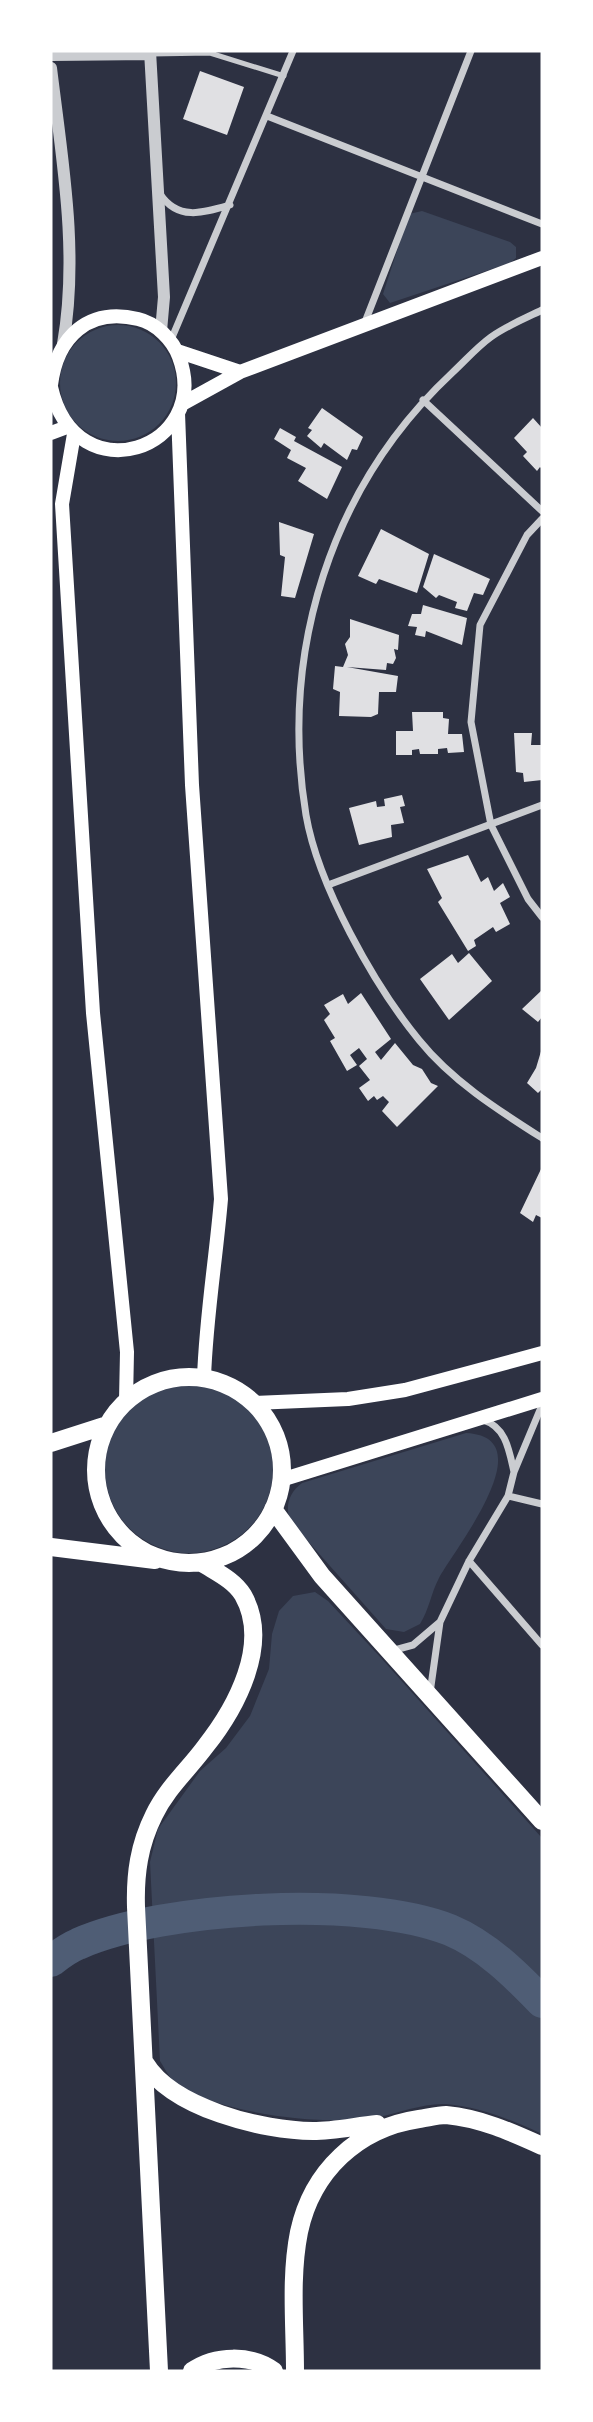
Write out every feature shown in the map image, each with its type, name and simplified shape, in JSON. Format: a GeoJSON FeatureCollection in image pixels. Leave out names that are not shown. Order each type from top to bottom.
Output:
{"type":"FeatureCollection","features":[{"type":"Feature","properties":{"kind":"main road"},"geometry":{"type":"LineString","coordinates":[[240,372],[170,341],[142,320],[120,315],[98,318],[78,328],[63,344],[53,364],[51,386],[55,408],[70,431],[101,448],[132,449],[151,442],[167,430],[180,408],[240,372],[542,258]]}},
{"type":"Feature","properties":{"kind":"main road"},"geometry":{"type":"LineString","coordinates":[[170,341],[184,368],[180,408],[192,785],[221,1199],[217,1256],[206,1320],[204,1377]]}},
{"type":"Feature","properties":{"kind":"main road"},"geometry":{"type":"LineString","coordinates":[[51,433],[70,431]]}},
{"type":"Feature","properties":{"kind":"main road"},"geometry":{"type":"LineString","coordinates":[[70,431],[62,504],[93,1013],[127,1352],[126,1401]]}},
{"type":"Feature","properties":{"kind":"main road"},"geometry":{"type":"LineString","coordinates":[[254,1403],[348,1399],[405,1390],[542,1353]]}},
{"type":"Feature","properties":{"kind":"main road"},"geometry":{"type":"LineString","coordinates":[[51,1547],[175,1562],[202,1563],[224,1556],[244,1545],[261,1529],[273,1509],[281,1480],[280,1452],[271,1425],[254,1403],[231,1386],[204,1377],[176,1377],[149,1385],[126,1401],[107,1425],[97,1453],[97,1473],[106,1511],[123,1536],[139,1548],[175,1562]]}},
{"type":"Feature","properties":{"kind":"main road"},"geometry":{"type":"LineString","coordinates":[[281,1480],[542,1399]]}},
{"type":"Feature","properties":{"kind":"main road"},"geometry":{"type":"LineString","coordinates":[[51,1443],[107,1425]]}},
{"type":"Feature","properties":{"kind":"main road"},"geometry":{"type":"LineString","coordinates":[[273,1509],[322,1576],[430,1693],[542,1821]]}},
{"type":"Feature","properties":{"kind":"main road"},"geometry":{"type":"LineString","coordinates":[[159,2371],[136,1907],[138,1858],[145,1834],[165,1796],[222,1724],[236,1700],[252,1646],[253,1625],[242,1593],[228,1579],[202,1563]]}},
{"type":"Feature","properties":{"kind":"main road"},"geometry":{"type":"LineString","coordinates":[[145,2063],[154,2077],[181,2097],[269,2126],[315,2131],[444,2115],[498,2126],[542,2146]]}},
{"type":"Feature","properties":{"kind":"main road"},"geometry":{"type":"LineString","coordinates":[[295,2371],[294,2289],[300,2230],[314,2191],[359,2138],[394,2122]]}},
{"type":"Feature","properties":{"kind":"main road"},"geometry":{"type":"LineString","coordinates":[[192,2371],[208,2362],[238,2359],[256,2361],[274,2371]]}},
{"type":"Feature","properties":{"kind":"street"},"geometry":{"type":"LineString","coordinates":[[170,341],[230,205],[293,51]]}},
{"type":"Feature","properties":{"kind":"street"},"geometry":{"type":"LineString","coordinates":[[364,326],[471,51]]}},
{"type":"Feature","properties":{"kind":"street"},"geometry":{"type":"LineString","coordinates":[[51,55],[150,52],[164,297],[170,341]]}},
{"type":"Feature","properties":{"kind":"street"},"geometry":{"type":"LineString","coordinates":[[51,68],[71,290],[63,344]]}},
{"type":"Feature","properties":{"kind":"street"},"geometry":{"type":"LineString","coordinates":[[267,116],[542,224]]}},
{"type":"Feature","properties":{"kind":"street"},"geometry":{"type":"LineString","coordinates":[[158,191],[168,206],[189,215],[230,205]]}},
{"type":"Feature","properties":{"kind":"street"},"geometry":{"type":"LineString","coordinates":[[542,310],[491,336],[423,400],[358,490],[317,587],[303,659],[300,736],[306,817],[328,885],[372,975],[420,1042],[480,1098],[542,1138]]}},
{"type":"Feature","properties":{"kind":"street"},"geometry":{"type":"LineString","coordinates":[[423,400],[542,511]]}},
{"type":"Feature","properties":{"kind":"street"},"geometry":{"type":"LineString","coordinates":[[542,519],[527,536],[480,625],[471,722],[491,825],[528,899],[542,917]]}},
{"type":"Feature","properties":{"kind":"street"},"geometry":{"type":"LineString","coordinates":[[328,885],[542,805]]}},
{"type":"Feature","properties":{"kind":"street"},"geometry":{"type":"LineString","coordinates":[[430,1693],[440,1622],[469,1561],[508,1496],[514,1472],[542,1405]]}},
{"type":"Feature","properties":{"kind":"street"},"geometry":{"type":"LineString","coordinates":[[480,1419],[491,1422],[507,1440],[514,1472]]}},
{"type":"Feature","properties":{"kind":"street"},"geometry":{"type":"LineString","coordinates":[[508,1496],[542,1504]]}},
{"type":"Feature","properties":{"kind":"street"},"geometry":{"type":"LineString","coordinates":[[469,1561],[542,1645]]}},
{"type":"Feature","properties":{"kind":"street"},"geometry":{"type":"LineString","coordinates":[[391,1651],[412,1645],[440,1622]]}},
{"type":"Feature","properties":{"kind":"lane"},"geometry":{"type":"LineString","coordinates":[[150,52],[210,53],[284,76]]}},
{"type":"Feature","properties":{"kind":"shaded area"},"geometry":{"type":"Polygon","coordinates":[[[422,211],[510,242],[516,247],[516,258],[510,263],[390,303],[383,294],[409,214],[422,211]]]}},
{"type":"Feature","properties":{"kind":"shaded area"},"geometry":{"type":"Polygon","coordinates":[[[118,325],[140,330],[159,342],[171,361],[176,383],[171,405],[159,424],[140,436],[118,441],[96,436],[77,424],[65,405],[60,383],[65,361],[77,342],[96,330],[118,325]]]}},
{"type":"Feature","properties":{"kind":"shaded area"},"geometry":{"type":"Polygon","coordinates":[[[189,1385],[221,1391],[249,1409],[267,1437],[273,1469],[267,1501],[249,1529],[221,1547],[189,1553],[157,1547],[129,1529],[111,1501],[105,1469],[111,1437],[129,1409],[157,1391],[189,1385]]]}},
{"type":"Feature","properties":{"kind":"shaded area"},"geometry":{"type":"Polygon","coordinates":[[[466,1433],[488,1439],[498,1454],[496,1474],[488,1497],[439,1578],[420,1624],[404,1632],[386,1629],[290,1521],[289,1500],[302,1483],[466,1433]]]}},
{"type":"Feature","properties":{"kind":"shaded area"},"geometry":{"type":"Polygon","coordinates":[[[315,1592],[328,1601],[382,1659],[542,1838],[542,2134],[495,2115],[446,2104],[357,2120],[303,2119],[244,2110],[193,2093],[173,2080],[160,2061],[150,1862],[158,1829],[200,1771],[226,1748],[250,1716],[269,1669],[272,1634],[279,1611],[293,1596],[315,1592]]]}},
{"type":"Feature","properties":{"kind":"building"},"geometry":{"type":"Polygon","coordinates":[[[200,71],[244,87],[227,135],[183,119],[200,71]]]}},
{"type":"Feature","properties":{"kind":"building"},"geometry":{"type":"Polygon","coordinates":[[[322,408],[363,437],[357,450],[352,449],[347,460],[324,443],[321,448],[307,436],[312,430],[308,428],[322,408]]]}},
{"type":"Feature","properties":{"kind":"building"},"geometry":{"type":"Polygon","coordinates":[[[533,418],[542,428],[542,469],[540,467],[537,471],[523,456],[527,452],[514,438],[533,418]]]}},
{"type":"Feature","properties":{"kind":"building"},"geometry":{"type":"Polygon","coordinates":[[[280,428],[296,437],[294,441],[342,467],[327,499],[298,481],[306,468],[287,458],[291,450],[274,439],[280,428]]]}},
{"type":"Feature","properties":{"kind":"building"},"geometry":{"type":"Polygon","coordinates":[[[279,522],[314,534],[295,598],[281,596],[285,557],[280,555],[279,522]]]}},
{"type":"Feature","properties":{"kind":"building"},"geometry":{"type":"Polygon","coordinates":[[[381,529],[429,554],[417,593],[379,579],[376,584],[358,576],[381,529]]]}},
{"type":"Feature","properties":{"kind":"building"},"geometry":{"type":"Polygon","coordinates":[[[434,554],[490,579],[483,595],[474,593],[467,611],[455,608],[457,602],[439,595],[436,598],[423,587],[434,554]]]}},
{"type":"Feature","properties":{"kind":"building"},"geometry":{"type":"Polygon","coordinates":[[[423,605],[467,618],[462,645],[426,631],[425,637],[415,635],[417,627],[408,626],[412,614],[421,614],[423,605]]]}},
{"type":"Feature","properties":{"kind":"building"},"geometry":{"type":"Polygon","coordinates":[[[350,619],[399,635],[398,650],[394,649],[396,658],[393,664],[387,663],[386,670],[347,667],[398,676],[396,692],[379,692],[378,714],[371,717],[339,716],[340,692],[333,689],[335,666],[343,667],[348,655],[345,644],[350,637],[350,619]]]}},
{"type":"Feature","properties":{"kind":"building"},"geometry":{"type":"Polygon","coordinates":[[[412,712],[443,712],[443,718],[449,719],[448,734],[462,734],[464,752],[448,753],[447,748],[438,749],[438,754],[420,754],[419,749],[412,750],[412,755],[396,755],[396,731],[413,731],[412,712]]]}},
{"type":"Feature","properties":{"kind":"building"},"geometry":{"type":"Polygon","coordinates":[[[514,733],[532,733],[531,745],[542,745],[542,780],[524,782],[523,773],[516,772],[514,733]]]}},
{"type":"Feature","properties":{"kind":"building"},"geometry":{"type":"Polygon","coordinates":[[[402,795],[405,806],[400,807],[404,823],[391,825],[392,837],[359,845],[349,808],[376,801],[377,807],[385,806],[384,799],[402,795]]]}},
{"type":"Feature","properties":{"kind":"building"},"geometry":{"type":"Polygon","coordinates":[[[468,855],[481,882],[488,877],[494,891],[503,883],[510,897],[500,903],[510,924],[496,932],[493,927],[474,940],[476,946],[468,951],[438,902],[442,898],[427,869],[468,855]]]}},
{"type":"Feature","properties":{"kind":"building"},"geometry":{"type":"Polygon","coordinates":[[[469,953],[492,981],[449,1020],[420,979],[452,954],[458,963],[469,953]]]}},
{"type":"Feature","properties":{"kind":"building"},"geometry":{"type":"Polygon","coordinates":[[[542,990],[542,1017],[538,1022],[522,1009],[542,990]]]}},
{"type":"Feature","properties":{"kind":"building"},"geometry":{"type":"Polygon","coordinates":[[[361,993],[391,1039],[375,1052],[381,1060],[395,1043],[413,1065],[422,1069],[431,1083],[438,1086],[397,1127],[382,1111],[389,1102],[383,1096],[377,1100],[374,1096],[368,1101],[359,1088],[370,1080],[359,1066],[367,1059],[359,1048],[350,1055],[357,1065],[347,1071],[330,1041],[335,1038],[324,1020],[330,1014],[324,1005],[343,994],[348,1004],[361,993]]]}},
{"type":"Feature","properties":{"kind":"building"},"geometry":{"type":"Polygon","coordinates":[[[542,1048],[542,1089],[538,1093],[527,1083],[536,1068],[542,1048]]]}},
{"type":"Feature","properties":{"kind":"building"},"geometry":{"type":"Polygon","coordinates":[[[542,1167],[542,1218],[536,1215],[533,1222],[520,1213],[542,1167]]]}},
{"type":"Feature","properties":{"kind":"waterway"},"geometry":{"type":"LineString","coordinates":[[51,1961],[78,1944],[115,1931],[160,1921],[263,1910],[367,1912],[412,1919],[463,1936],[500,1962],[542,2002]]}}]}
